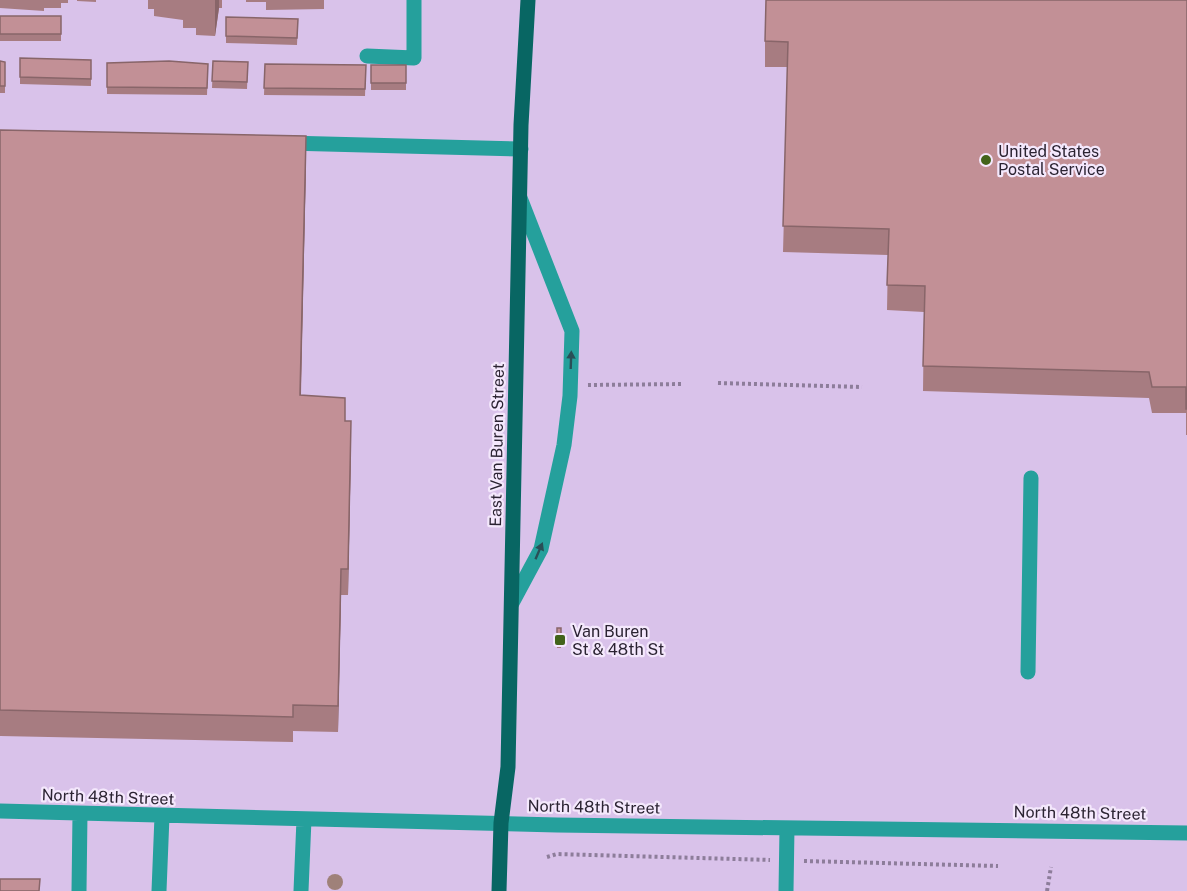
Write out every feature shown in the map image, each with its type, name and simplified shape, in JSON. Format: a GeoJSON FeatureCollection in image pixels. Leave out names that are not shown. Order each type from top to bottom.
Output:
{"type":"FeatureCollection","features":[{"type":"Feature","properties":{"kind":"main road","name":"East Van Buren Street"},"geometry":{"type":"LineString","coordinates":[[499,891],[501,823],[508,767],[521,148],[528,0]]}},
{"type":"Feature","properties":{"kind":"street"},"geometry":{"type":"LineString","coordinates":[[367,57],[414,58],[414,0]]}},
{"type":"Feature","properties":{"kind":"street"},"geometry":{"type":"LineString","coordinates":[[270,142],[521,148]]}},
{"type":"Feature","properties":{"kind":"street"},"geometry":{"type":"LineString","coordinates":[[512,603],[541,549],[544,538],[564,445],[570,396],[572,331],[520,198]]}},
{"type":"Feature","properties":{"kind":"street"},"geometry":{"type":"LineString","coordinates":[[1028,672],[1031,478]]}},
{"type":"Feature","properties":{"kind":"street","name":"North 48th Street"},"geometry":{"type":"LineString","coordinates":[[0,812],[787,828],[1187,832]]}},
{"type":"Feature","properties":{"kind":"street"},"geometry":{"type":"LineString","coordinates":[[79,891],[80,814]]}},
{"type":"Feature","properties":{"kind":"street"},"geometry":{"type":"LineString","coordinates":[[159,891],[162,816]]}},
{"type":"Feature","properties":{"kind":"street"},"geometry":{"type":"LineString","coordinates":[[301,891],[304,819]]}},
{"type":"Feature","properties":{"kind":"street"},"geometry":{"type":"LineString","coordinates":[[786,891],[787,828]]}},
{"type":"Feature","properties":{"kind":"path"},"geometry":{"type":"LineString","coordinates":[[718,383],[862,387]]}},
{"type":"Feature","properties":{"kind":"path"},"geometry":{"type":"LineString","coordinates":[[582,385],[684,384]]}},
{"type":"Feature","properties":{"kind":"path"},"geometry":{"type":"LineString","coordinates":[[1047,891],[1051,867]]}},
{"type":"Feature","properties":{"kind":"building","name":"United States Postal Service"},"geometry":{"type":"Polygon","coordinates":[[[766,0],[1187,0],[1187,409],[1186,387],[1152,387],[1149,372],[923,366],[925,286],[887,285],[889,229],[783,226],[788,42],[765,41],[766,0]]]}},
{"type":"Feature","properties":{"kind":"building"},"geometry":{"type":"Polygon","coordinates":[[[0,16],[61,16],[61,34],[0,34],[0,16]]]}},
{"type":"Feature","properties":{"kind":"building"},"geometry":{"type":"Polygon","coordinates":[[[226,17],[298,19],[297,38],[226,36],[226,17]]]}},
{"type":"Feature","properties":{"kind":"building"},"geometry":{"type":"Polygon","coordinates":[[[20,58],[91,60],[91,79],[20,77],[20,58]]]}},
{"type":"Feature","properties":{"kind":"building"},"geometry":{"type":"Polygon","coordinates":[[[0,61],[5,62],[5,86],[0,86],[0,61]]]}},
{"type":"Feature","properties":{"kind":"building"},"geometry":{"type":"Polygon","coordinates":[[[169,61],[208,64],[207,88],[107,87],[107,63],[169,61]]]}},
{"type":"Feature","properties":{"kind":"building"},"geometry":{"type":"Polygon","coordinates":[[[213,61],[248,62],[247,82],[212,81],[213,61]]]}},
{"type":"Feature","properties":{"kind":"building"},"geometry":{"type":"Polygon","coordinates":[[[265,64],[366,65],[365,89],[264,88],[265,64]]]}},
{"type":"Feature","properties":{"kind":"building"},"geometry":{"type":"Polygon","coordinates":[[[371,65],[406,65],[406,83],[371,83],[371,65]]]}},
{"type":"Feature","properties":{"kind":"building"},"geometry":{"type":"Polygon","coordinates":[[[0,130],[306,136],[300,395],[345,398],[345,421],[351,421],[348,569],[341,569],[338,706],[293,705],[293,717],[0,710],[0,130]]]}},
{"type":"Feature","properties":{"kind":"building"},"geometry":{"type":"Polygon","coordinates":[[[557,628],[561,628],[561,641],[557,642],[557,628]]]}},
{"type":"Feature","properties":{"kind":"building"},"geometry":{"type":"Polygon","coordinates":[[[0,879],[40,879],[39,891],[0,891],[0,879]]]}},
{"type":"Feature","properties":{"kind":"place","name":"United States Postal Service"},"geometry":{"type":"Point","coordinates":[986,160]}},
{"type":"Feature","properties":{"kind":"place","name":"Van Buren St & 48th St"},"geometry":{"type":"Point","coordinates":[560,640]}}]}
